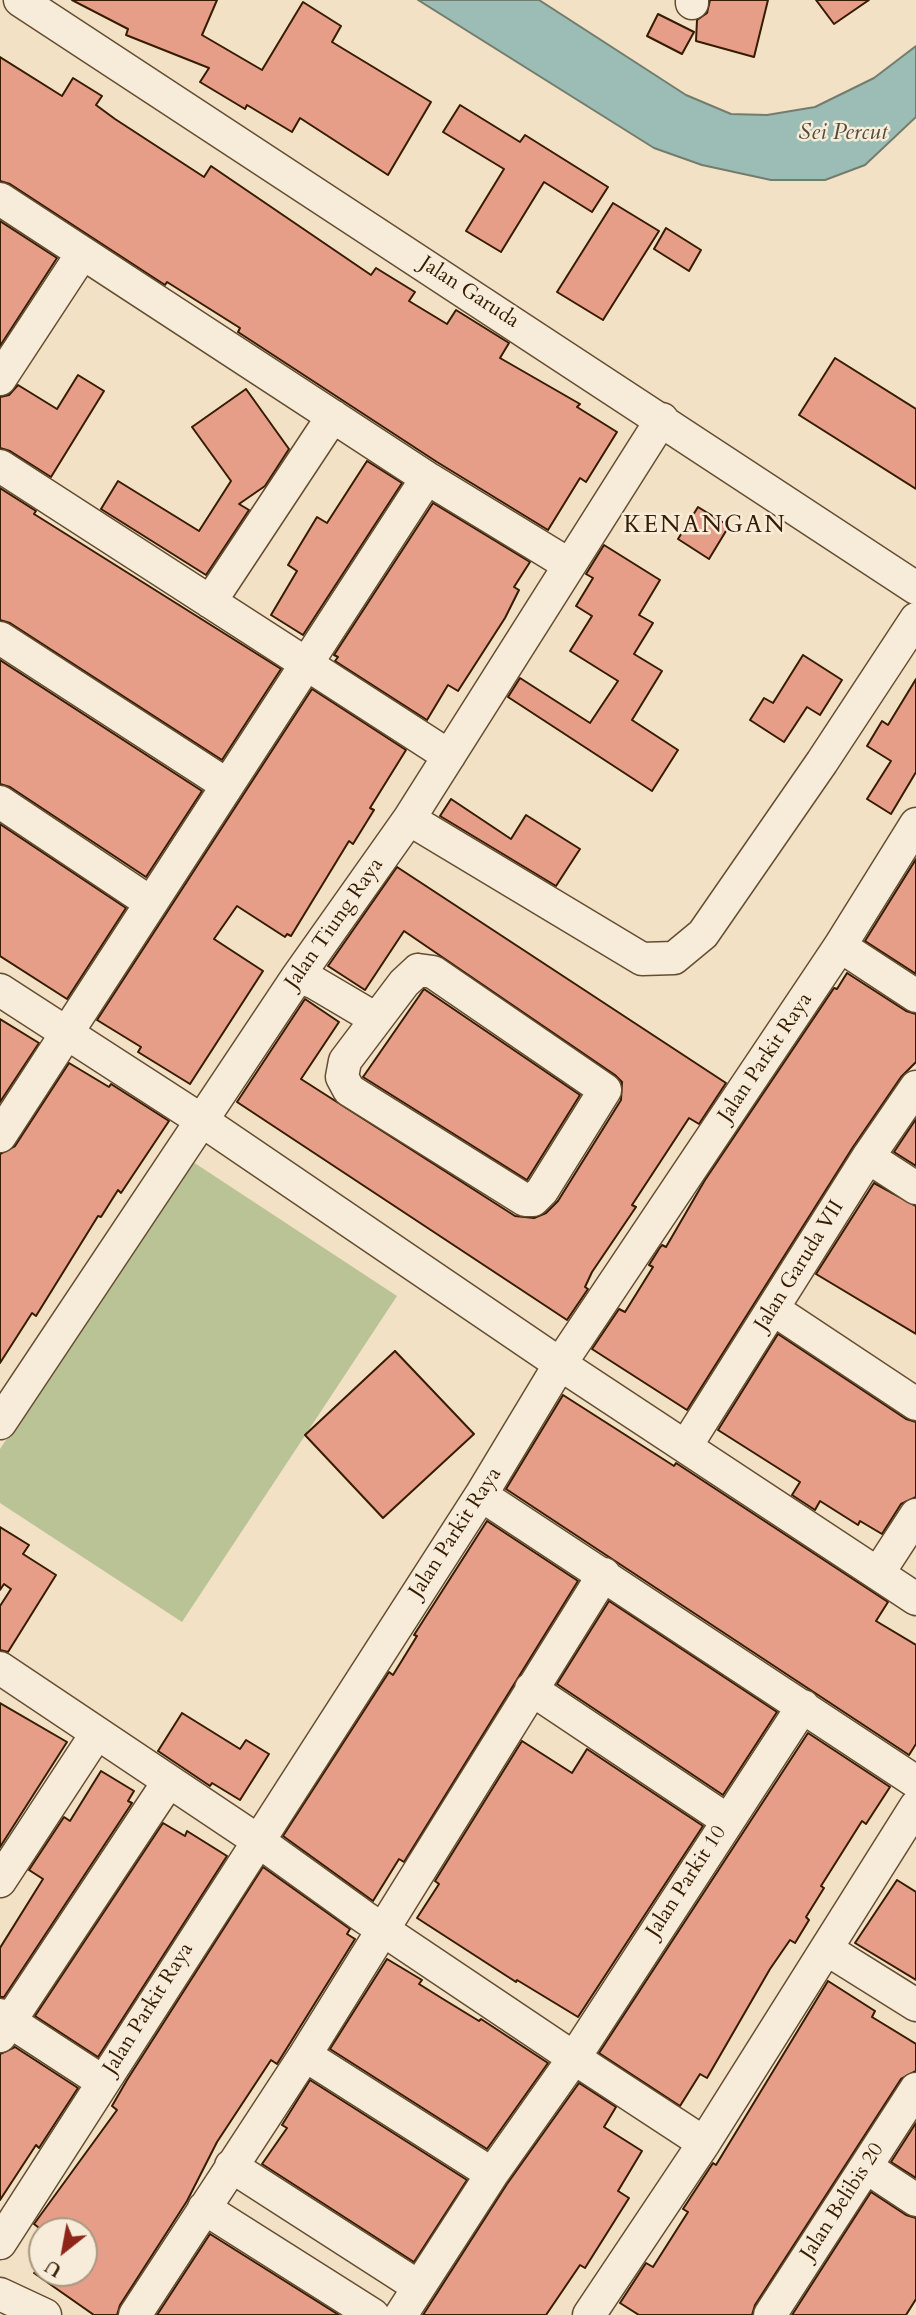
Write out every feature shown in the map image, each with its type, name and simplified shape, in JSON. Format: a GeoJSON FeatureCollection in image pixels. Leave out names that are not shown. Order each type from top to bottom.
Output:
{"type":"FeatureCollection","features":[{"type":"Feature","properties":{"kind":"street","name":"Jalan Garuda"},"geometry":{"type":"LineString","coordinates":[[20,0],[916,588]]}},
{"type":"Feature","properties":{"kind":"street"},"geometry":{"type":"LineString","coordinates":[[0,199],[428,478],[568,564]]}},
{"type":"Feature","properties":{"kind":"street"},"geometry":{"type":"LineString","coordinates":[[0,379],[82,254]]}},
{"type":"Feature","properties":{"kind":"street"},"geometry":{"type":"LineString","coordinates":[[210,603],[333,416]]}},
{"type":"Feature","properties":{"kind":"street","name":"Jalan Tiung Raya"},"geometry":{"type":"LineString","coordinates":[[0,1423],[298,975],[409,819],[662,419]]}},
{"type":"Feature","properties":{"kind":"street"},"geometry":{"type":"LineString","coordinates":[[0,467],[449,756]]}},
{"type":"Feature","properties":{"kind":"street"},"geometry":{"type":"LineString","coordinates":[[0,1136],[428,478]]}},
{"type":"Feature","properties":{"kind":"street"},"geometry":{"type":"LineString","coordinates":[[409,819],[642,959],[674,958],[703,934],[822,762],[916,618]]}},
{"type":"Feature","properties":{"kind":"street"},"geometry":{"type":"LineString","coordinates":[[0,638],[228,785]]}},
{"type":"Feature","properties":{"kind":"street"},"geometry":{"type":"LineString","coordinates":[[0,802],[151,903]]}},
{"type":"Feature","properties":{"kind":"street","name":"Jalan Parkit Raya"},"geometry":{"type":"LineString","coordinates":[[0,2243],[481,1495],[560,1364],[840,946],[916,824]]}},
{"type":"Feature","properties":{"kind":"street"},"geometry":{"type":"LineString","coordinates":[[840,946],[916,996]]}},
{"type":"Feature","properties":{"kind":"street"},"geometry":{"type":"LineString","coordinates":[[418,970],[433,972],[603,1087],[604,1095],[542,1191],[533,1199],[525,1200],[349,1090],[342,1077],[345,1061],[376,1019],[404,983],[418,970]]}},
{"type":"Feature","properties":{"kind":"street"},"geometry":{"type":"LineString","coordinates":[[298,975],[376,1019]]}},
{"type":"Feature","properties":{"kind":"street"},"geometry":{"type":"LineString","coordinates":[[0,990],[201,1120],[560,1364],[879,1572],[916,1599]]}},
{"type":"Feature","properties":{"kind":"street","name":"Jalan Garuda VII"},"geometry":{"type":"LineString","coordinates":[[686,1446],[868,1157],[916,1087]]}},
{"type":"Feature","properties":{"kind":"street"},"geometry":{"type":"LineString","coordinates":[[868,1157],[916,1188]]}},
{"type":"Feature","properties":{"kind":"street"},"geometry":{"type":"LineString","coordinates":[[773,1309],[916,1404]]}},
{"type":"Feature","properties":{"kind":"street"},"geometry":{"type":"LineString","coordinates":[[481,1495],[916,1782]]}},
{"type":"Feature","properties":{"kind":"street"},"geometry":{"type":"LineString","coordinates":[[879,1572],[916,1515]]}},
{"type":"Feature","properties":{"kind":"street"},"geometry":{"type":"LineString","coordinates":[[135,2315],[304,2055],[604,1574]]}},
{"type":"Feature","properties":{"kind":"street"},"geometry":{"type":"LineString","coordinates":[[3,1677],[97,1733],[257,1840],[382,1929],[704,2143]]}},
{"type":"Feature","properties":{"kind":"street"},"geometry":{"type":"LineString","coordinates":[[531,1689],[727,1820]]}},
{"type":"Feature","properties":{"kind":"street","name":"Jalan Parkit 10"},"geometry":{"type":"LineString","coordinates":[[401,2315],[492,2174],[574,2058],[803,1706]]}},
{"type":"Feature","properties":{"kind":"street"},"geometry":{"type":"LineString","coordinates":[[0,1881],[97,1733]]}},
{"type":"Feature","properties":{"kind":"street"},"geometry":{"type":"LineString","coordinates":[[103,2082],[3,2024],[169,1781]]}},
{"type":"Feature","properties":{"kind":"street"},"geometry":{"type":"LineString","coordinates":[[589,2315],[828,1950],[916,1806]]}},
{"type":"Feature","properties":{"kind":"street"},"geometry":{"type":"LineString","coordinates":[[828,1950],[916,2005]]}},
{"type":"Feature","properties":{"kind":"street"},"geometry":{"type":"LineString","coordinates":[[304,2055],[492,2174]]}},
{"type":"Feature","properties":{"kind":"street","name":"Jalan Belibis 20"},"geometry":{"type":"LineString","coordinates":[[770,2315],[916,2089]]}},
{"type":"Feature","properties":{"kind":"street"},"geometry":{"type":"LineString","coordinates":[[231,2166],[419,2287]]}},
{"type":"Feature","properties":{"kind":"street"},"geometry":{"type":"LineString","coordinates":[[866,2168],[916,2200]]}},
{"type":"Feature","properties":{"kind":"street"},"geometry":{"type":"LineString","coordinates":[[204,2208],[373,2315]]}},
{"type":"Feature","properties":{"kind":"street"},"geometry":{"type":"LineString","coordinates":[[0,2294],[45,2315]]}},
{"type":"Feature","properties":{"kind":"green space"},"geometry":{"type":"Polygon","coordinates":[[[190,1160],[397,1296],[182,1622],[0,1503],[0,1449],[190,1160]]]}},
{"type":"Feature","properties":{"kind":"water","name":"Sei Percut"},"geometry":{"type":"Polygon","coordinates":[[[418,0],[539,0],[686,95],[731,114],[767,115],[815,107],[874,78],[916,46],[916,117],[865,165],[825,180],[771,180],[702,165],[654,148],[418,0]]]}},
{"type":"Feature","properties":{"kind":"building"},"geometry":{"type":"Polygon","coordinates":[[[72,0],[217,0],[202,35],[262,70],[303,2],[341,26],[332,42],[431,102],[388,175],[300,118],[292,132],[247,105],[245,109],[200,82],[209,68],[126,35],[128,29],[72,0]]]}},
{"type":"Feature","properties":{"kind":"building"},"geometry":{"type":"Polygon","coordinates":[[[710,0],[768,0],[754,57],[696,41],[697,20],[707,13],[710,0]]]}},
{"type":"Feature","properties":{"kind":"building"},"geometry":{"type":"Polygon","coordinates":[[[816,0],[869,0],[834,24],[816,0]]]}},
{"type":"Feature","properties":{"kind":"building"},"geometry":{"type":"Polygon","coordinates":[[[658,14],[694,32],[682,54],[647,36],[658,14]]]}},
{"type":"Feature","properties":{"kind":"building"},"geometry":{"type":"Polygon","coordinates":[[[0,57],[62,96],[73,78],[102,96],[96,105],[204,177],[211,166],[371,275],[376,268],[415,292],[409,301],[447,324],[456,310],[509,343],[500,358],[580,404],[577,407],[617,432],[586,482],[580,478],[548,530],[437,462],[238,332],[240,328],[167,282],[165,285],[10,184],[0,181],[0,57]]]}},
{"type":"Feature","properties":{"kind":"building"},"geometry":{"type":"Polygon","coordinates":[[[460,105],[520,142],[525,135],[608,187],[592,212],[544,182],[501,252],[466,231],[504,169],[443,132],[460,105]]]}},
{"type":"Feature","properties":{"kind":"building"},"geometry":{"type":"Polygon","coordinates":[[[613,203],[659,231],[603,320],[557,292],[613,203]]]}},
{"type":"Feature","properties":{"kind":"building"},"geometry":{"type":"Polygon","coordinates":[[[0,221],[57,258],[0,346],[0,221]]]}},
{"type":"Feature","properties":{"kind":"building"},"geometry":{"type":"Polygon","coordinates":[[[666,228],[701,250],[689,271],[654,249],[666,228]]]}},
{"type":"Feature","properties":{"kind":"building"},"geometry":{"type":"Polygon","coordinates":[[[835,358],[916,409],[916,489],[799,415],[835,358]]]}},
{"type":"Feature","properties":{"kind":"building"},"geometry":{"type":"Polygon","coordinates":[[[78,375],[104,391],[51,477],[10,451],[0,448],[0,397],[9,395],[18,385],[57,409],[78,375]]]}},
{"type":"Feature","properties":{"kind":"building"},"geometry":{"type":"Polygon","coordinates":[[[246,389],[289,449],[265,486],[239,504],[249,510],[206,575],[101,509],[118,481],[199,531],[231,481],[192,427],[246,389]]]}},
{"type":"Feature","properties":{"kind":"building"},"geometry":{"type":"Polygon","coordinates":[[[367,461],[402,483],[303,635],[271,615],[297,571],[288,565],[317,517],[327,523],[367,461]]]}},
{"type":"Feature","properties":{"kind":"building"},"geometry":{"type":"Polygon","coordinates":[[[0,488],[36,511],[34,514],[281,669],[222,760],[10,623],[0,620],[0,488]]]}},
{"type":"Feature","properties":{"kind":"building"},"geometry":{"type":"Polygon","coordinates":[[[433,503],[530,562],[514,587],[519,590],[505,618],[458,691],[448,685],[427,720],[335,661],[338,657],[334,655],[433,503]]]}},
{"type":"Feature","properties":{"kind":"building"},"geometry":{"type":"Polygon","coordinates":[[[698,507],[729,526],[709,559],[678,539],[698,507]]]}},
{"type":"Feature","properties":{"kind":"building"},"geometry":{"type":"Polygon","coordinates":[[[604,545],[660,580],[639,615],[653,623],[634,654],[662,671],[632,720],[678,750],[652,791],[508,697],[520,678],[590,723],[618,681],[570,651],[592,616],[576,606],[593,578],[586,574],[604,545]]]}},
{"type":"Feature","properties":{"kind":"building"},"geometry":{"type":"Polygon","coordinates":[[[803,655],[842,680],[820,715],[807,707],[784,742],[750,720],[764,698],[773,703],[803,655]]]}},
{"type":"Feature","properties":{"kind":"building"},"geometry":{"type":"Polygon","coordinates":[[[0,660],[202,791],[146,877],[10,787],[0,784],[0,660]]]}},
{"type":"Feature","properties":{"kind":"building"},"geometry":{"type":"Polygon","coordinates":[[[916,679],[916,772],[891,814],[867,799],[891,761],[867,746],[882,721],[888,725],[916,679]]]}},
{"type":"Feature","properties":{"kind":"building"},"geometry":{"type":"Polygon","coordinates":[[[312,689],[406,750],[370,808],[374,810],[353,844],[349,841],[291,936],[287,934],[285,937],[237,906],[214,939],[263,971],[190,1084],[138,1052],[141,1047],[97,1020],[312,689]]]}},
{"type":"Feature","properties":{"kind":"building"},"geometry":{"type":"Polygon","coordinates":[[[451,799],[511,839],[526,815],[580,849],[556,886],[440,816],[451,799]]]}},
{"type":"Feature","properties":{"kind":"building"},"geometry":{"type":"Polygon","coordinates":[[[0,824],[126,908],[67,999],[0,956],[0,824]]]}},
{"type":"Feature","properties":{"kind":"building"},"geometry":{"type":"Polygon","coordinates":[[[916,859],[916,974],[865,941],[916,859]]]}},
{"type":"Feature","properties":{"kind":"building"},"geometry":{"type":"Polygon","coordinates":[[[397,867],[726,1083],[699,1124],[689,1118],[632,1205],[636,1207],[592,1272],[585,1287],[588,1289],[567,1320],[237,1102],[305,999],[339,1022],[301,1079],[515,1216],[534,1218],[546,1213],[558,1201],[621,1100],[622,1082],[404,931],[365,990],[328,966],[397,867]]]}},
{"type":"Feature","properties":{"kind":"building"},"geometry":{"type":"Polygon","coordinates":[[[847,973],[906,1011],[916,1014],[916,1062],[901,1077],[853,1147],[687,1410],[592,1349],[619,1309],[625,1312],[653,1267],[649,1265],[659,1249],[662,1245],[666,1247],[705,1180],[834,988],[837,989],[847,973]]]}},
{"type":"Feature","properties":{"kind":"building"},"geometry":{"type":"Polygon","coordinates":[[[424,989],[580,1095],[527,1180],[363,1077],[424,989]]]}},
{"type":"Feature","properties":{"kind":"building"},"geometry":{"type":"Polygon","coordinates":[[[0,1019],[39,1043],[0,1102],[0,1019]]]}},
{"type":"Feature","properties":{"kind":"building"},"geometry":{"type":"Polygon","coordinates":[[[69,1063],[109,1087],[111,1084],[169,1121],[121,1193],[118,1190],[101,1217],[98,1216],[36,1316],[32,1313],[0,1363],[0,1154],[15,1146],[69,1063]]]}},
{"type":"Feature","properties":{"kind":"building"},"geometry":{"type":"Polygon","coordinates":[[[916,1119],[916,1166],[894,1152],[916,1119]]]}},
{"type":"Feature","properties":{"kind":"building"},"geometry":{"type":"Polygon","coordinates":[[[874,1183],[916,1206],[916,1334],[816,1274],[874,1183]]]}},
{"type":"Feature","properties":{"kind":"building"},"geometry":{"type":"Polygon","coordinates":[[[778,1334],[906,1419],[916,1422],[916,1497],[901,1504],[882,1534],[860,1521],[858,1525],[820,1501],[815,1510],[792,1495],[800,1482],[718,1430],[778,1334]]]}},
{"type":"Feature","properties":{"kind":"building"},"geometry":{"type":"Polygon","coordinates":[[[395,1351],[474,1434],[383,1518],[305,1435],[395,1351]]]}},
{"type":"Feature","properties":{"kind":"building"},"geometry":{"type":"Polygon","coordinates":[[[563,1395],[674,1466],[676,1463],[888,1602],[876,1621],[916,1645],[916,1744],[909,1755],[506,1489],[563,1395]]]}},
{"type":"Feature","properties":{"kind":"building"},"geometry":{"type":"Polygon","coordinates":[[[487,1521],[578,1581],[404,1862],[399,1859],[373,1901],[283,1836],[389,1672],[393,1675],[417,1636],[414,1635],[487,1521]]]}},
{"type":"Feature","properties":{"kind":"building"},"geometry":{"type":"Polygon","coordinates":[[[0,1527],[29,1545],[23,1554],[56,1575],[8,1652],[0,1650],[0,1606],[11,1589],[4,1584],[0,1590],[0,1527]]]}},
{"type":"Feature","properties":{"kind":"building"},"geometry":{"type":"Polygon","coordinates":[[[609,1601],[777,1712],[723,1795],[557,1684],[609,1601]]]}},
{"type":"Feature","properties":{"kind":"building"},"geometry":{"type":"Polygon","coordinates":[[[0,1703],[67,1742],[0,1847],[0,1703]]]}},
{"type":"Feature","properties":{"kind":"building"},"geometry":{"type":"Polygon","coordinates":[[[182,1713],[240,1749],[246,1740],[269,1754],[240,1800],[212,1783],[210,1786],[158,1751],[182,1713]]]}},
{"type":"Feature","properties":{"kind":"building"},"geometry":{"type":"Polygon","coordinates":[[[808,1733],[890,1787],[866,1824],[862,1821],[821,1886],[824,1888],[806,1917],[809,1920],[795,1943],[790,1940],[770,1969],[707,2078],[700,2074],[680,2106],[599,2053],[808,1733]]]}},
{"type":"Feature","properties":{"kind":"building"},"geometry":{"type":"Polygon","coordinates":[[[522,1741],[572,1773],[587,1749],[703,1826],[578,2017],[517,1980],[516,1982],[417,1918],[439,1884],[435,1881],[522,1741]]]}},
{"type":"Feature","properties":{"kind":"building"},"geometry":{"type":"Polygon","coordinates":[[[101,1771],[134,1791],[128,1801],[132,1803],[4,1997],[0,1997],[0,1948],[43,1879],[29,1870],[64,1817],[70,1821],[101,1771]]]}},
{"type":"Feature","properties":{"kind":"building"},"geometry":{"type":"Polygon","coordinates":[[[163,1823],[185,1836],[187,1831],[227,1856],[98,2057],[35,2016],[163,1823]]]}},
{"type":"Feature","properties":{"kind":"building"},"geometry":{"type":"Polygon","coordinates":[[[263,1867],[350,1929],[347,1934],[355,1939],[277,2064],[271,2060],[217,2142],[187,2201],[120,2305],[117,2315],[94,2315],[54,2287],[98,2287],[98,2217],[39,2217],[117,2110],[112,2106],[263,1867]]]}},
{"type":"Feature","properties":{"kind":"building"},"geometry":{"type":"Polygon","coordinates":[[[897,1880],[916,1892],[916,1980],[855,1943],[897,1880]]]}},
{"type":"Feature","properties":{"kind":"building"},"geometry":{"type":"Polygon","coordinates":[[[387,1959],[422,1980],[419,1984],[479,2021],[481,2019],[548,2063],[487,2149],[330,2049],[387,1959]]]}},
{"type":"Feature","properties":{"kind":"building"},"geometry":{"type":"Polygon","coordinates":[[[828,1981],[875,2011],[872,2017],[916,2044],[916,2071],[901,2079],[755,2305],[752,2315],[639,2315],[620,2303],[646,2263],[653,2267],[688,2212],[683,2209],[713,2163],[716,2165],[828,1981]]]}},
{"type":"Feature","properties":{"kind":"building"},"geometry":{"type":"Polygon","coordinates":[[[15,2047],[78,2088],[39,2148],[36,2145],[0,2200],[0,2054],[15,2047]]]}},
{"type":"Feature","properties":{"kind":"building"},"geometry":{"type":"Polygon","coordinates":[[[310,2080],[467,2180],[414,2262],[262,2164],[287,2128],[282,2125],[310,2080]]]}},
{"type":"Feature","properties":{"kind":"building"},"geometry":{"type":"Polygon","coordinates":[[[579,2083],[616,2107],[604,2127],[642,2151],[618,2191],[629,2198],[585,2268],[580,2265],[546,2315],[423,2315],[507,2184],[579,2083]]]}},
{"type":"Feature","properties":{"kind":"building"},"geometry":{"type":"Polygon","coordinates":[[[916,2123],[916,2178],[891,2162],[916,2123]]]}},
{"type":"Feature","properties":{"kind":"building"},"geometry":{"type":"Polygon","coordinates":[[[871,2192],[906,2215],[916,2218],[916,2299],[906,2315],[792,2315],[871,2192]]]}},
{"type":"Feature","properties":{"kind":"building"},"geometry":{"type":"Polygon","coordinates":[[[210,2234],[339,2315],[157,2315],[210,2234]]]}},
{"type":"Feature","properties":{"kind":"district","name":"KENANGAN"},"geometry":{"type":"Point","coordinates":[705,526]}}]}
